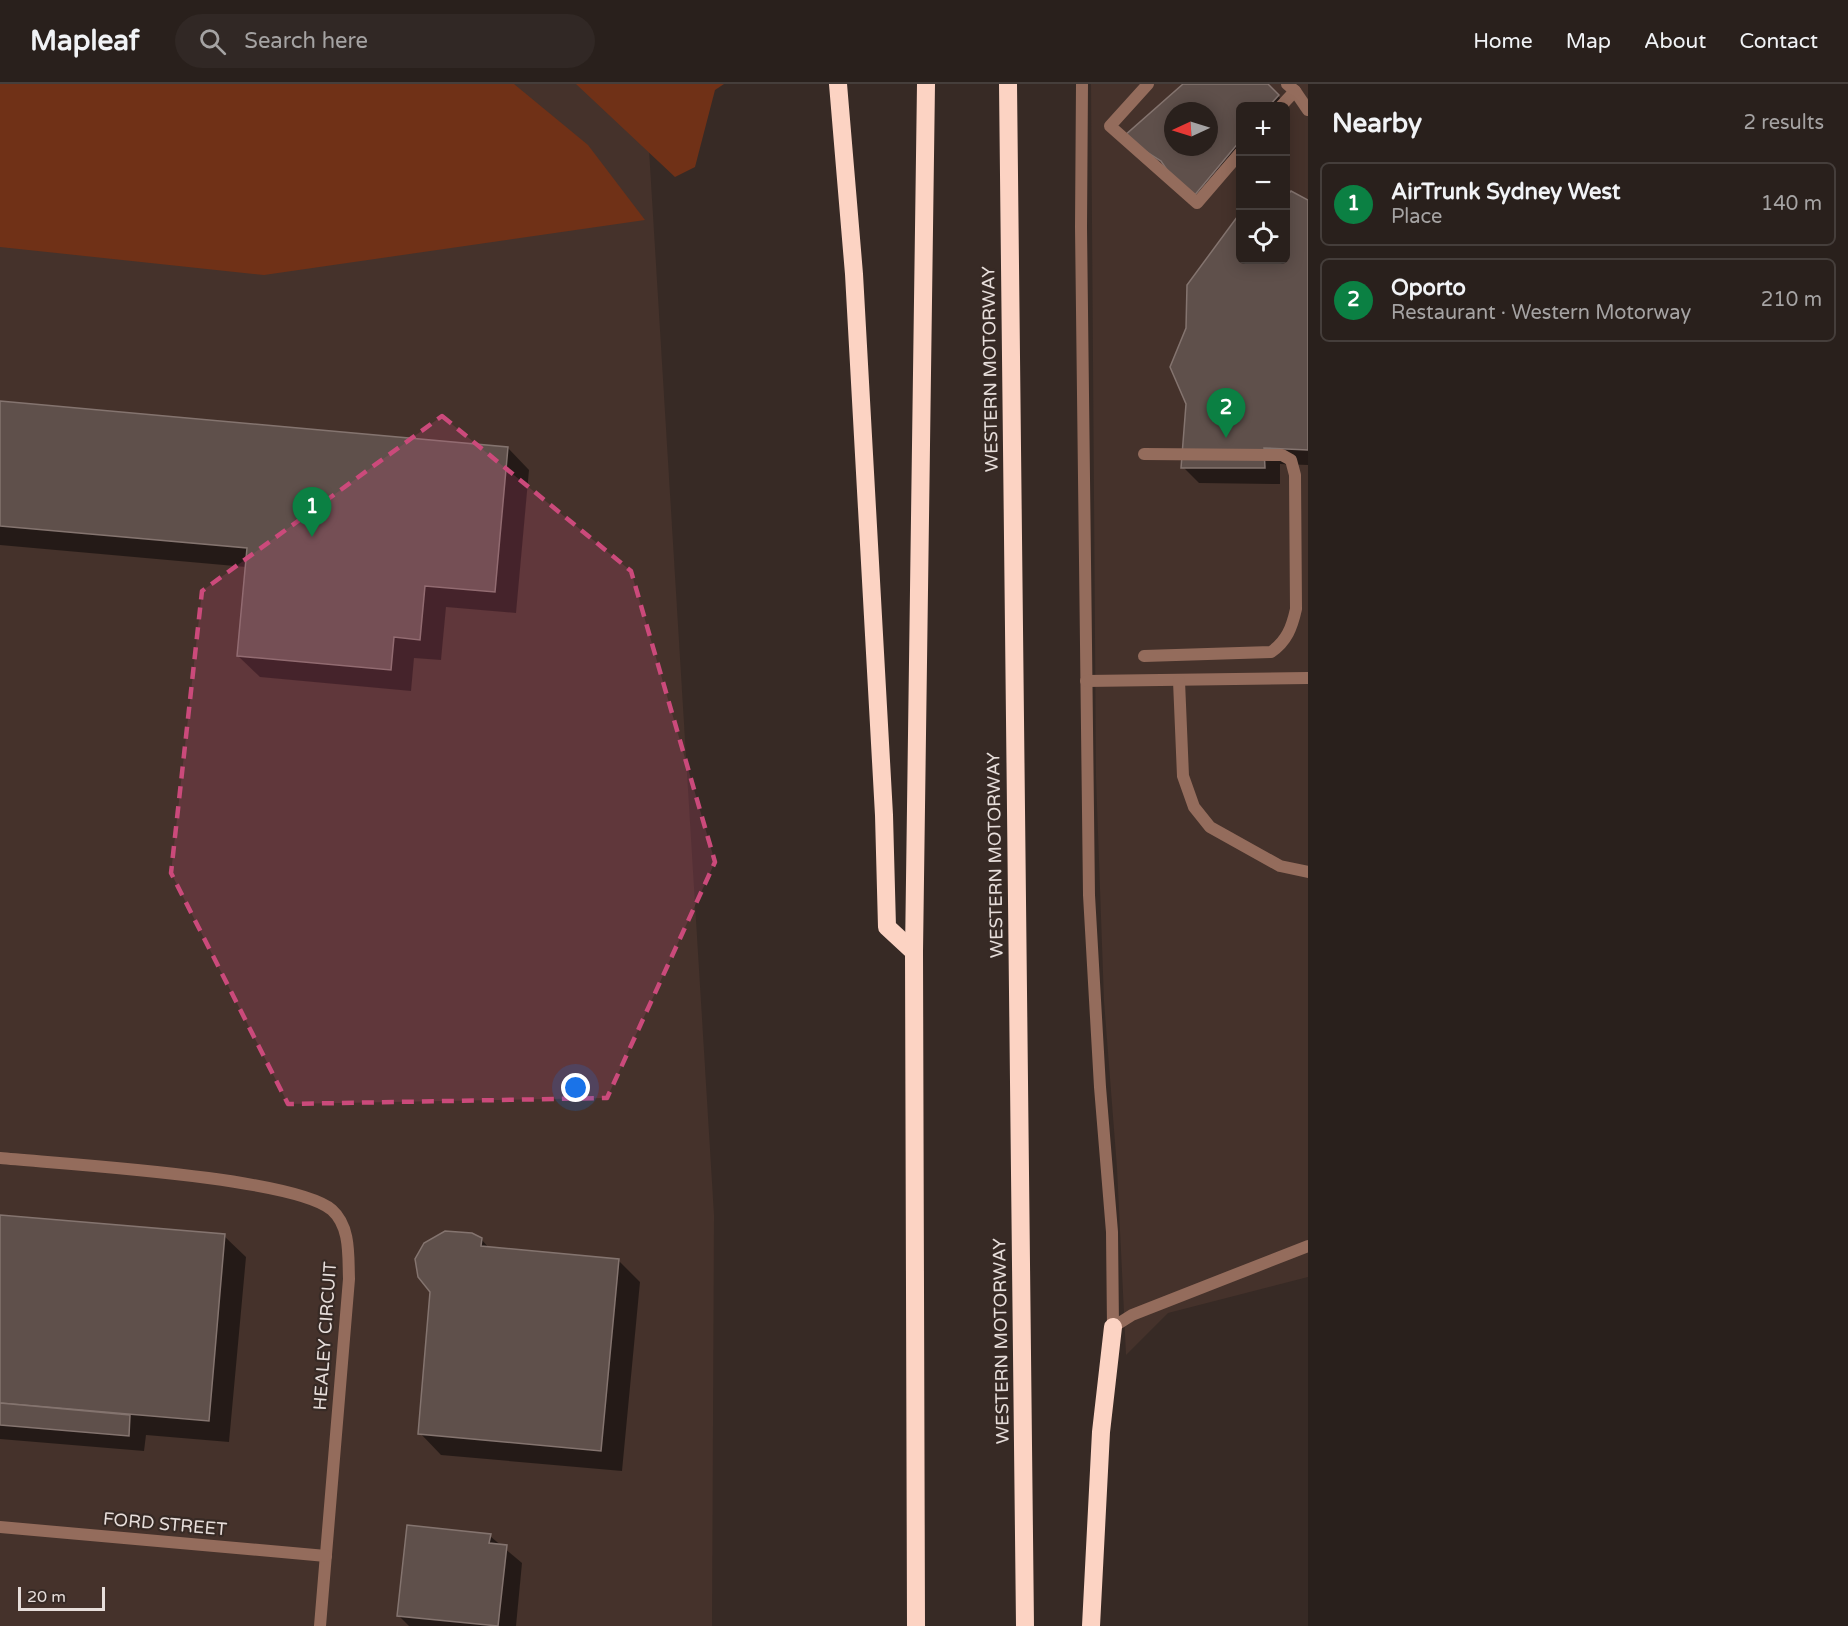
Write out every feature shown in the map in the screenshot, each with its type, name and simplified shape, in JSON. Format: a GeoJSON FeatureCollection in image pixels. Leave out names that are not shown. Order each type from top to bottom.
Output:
{"type":"FeatureCollection","features":[{"type":"Feature","properties":{"kind":"highway"},"geometry":{"type":"LineString","coordinates":[[838,84],[854,274],[884,803],[887,927],[914,952]]}},
{"type":"Feature","properties":{"kind":"highway"},"geometry":{"type":"LineString","coordinates":[[916,1626],[914,952],[926,84]]}},
{"type":"Feature","properties":{"kind":"highway","name":"WESTERN MOTORWAY"},"geometry":{"type":"LineString","coordinates":[[1008,84],[1025,1626]]}},
{"type":"Feature","properties":{"kind":"highway"},"geometry":{"type":"LineString","coordinates":[[1091,1626],[1101,1432],[1113,1327]]}},
{"type":"Feature","properties":{"kind":"street"},"geometry":{"type":"LineString","coordinates":[[1082,84],[1081,216],[1089,895],[1100,1087],[1112,1232],[1113,1327]]}},
{"type":"Feature","properties":{"kind":"street"},"geometry":{"type":"LineString","coordinates":[[1148,84],[1110,126],[1197,203],[1237,156]]}},
{"type":"Feature","properties":{"kind":"street"},"geometry":{"type":"LineString","coordinates":[[1283,102],[1291,87],[1308,110]]}},
{"type":"Feature","properties":{"kind":"street"},"geometry":{"type":"LineString","coordinates":[[1144,454],[1282,455],[1291,460],[1295,475],[1296,587],[1292,627],[1286,639],[1271,652],[1144,656]]}},
{"type":"Feature","properties":{"kind":"street"},"geometry":{"type":"LineString","coordinates":[[1086,681],[1308,678]]}},
{"type":"Feature","properties":{"kind":"street"},"geometry":{"type":"LineString","coordinates":[[1179,681],[1183,776],[1194,807],[1209,827],[1280,866],[1308,872]]}},
{"type":"Feature","properties":{"kind":"street","name":"HEALEY CIRCUIT"},"geometry":{"type":"LineString","coordinates":[[0,1158],[214,1180],[307,1196],[333,1211],[347,1234],[349,1280],[320,1626]]}},
{"type":"Feature","properties":{"kind":"street"},"geometry":{"type":"LineString","coordinates":[[1113,1327],[1132,1315],[1308,1246]]}},
{"type":"Feature","properties":{"kind":"street","name":"FORD STREET"},"geometry":{"type":"LineString","coordinates":[[0,1527],[326,1556]]}},
{"type":"Feature","properties":{"kind":"highlighted area"},"geometry":{"type":"Polygon","coordinates":[[[442,416],[631,571],[715,862],[607,1098],[288,1104],[171,873],[202,591],[442,416]]]}},
{"type":"Feature","properties":{"kind":"shaded area"},"geometry":{"type":"Polygon","coordinates":[[[0,84],[645,84],[714,1215],[712,1626],[0,1626],[0,84]]]}},
{"type":"Feature","properties":{"kind":"shaded area"},"geometry":{"type":"Polygon","coordinates":[[[0,84],[514,84],[588,145],[645,220],[264,275],[0,247],[0,84]]]}},
{"type":"Feature","properties":{"kind":"shaded area"},"geometry":{"type":"Polygon","coordinates":[[[576,84],[724,84],[715,90],[695,167],[675,177],[576,84]]]}},
{"type":"Feature","properties":{"kind":"shaded area"},"geometry":{"type":"Polygon","coordinates":[[[1091,84],[1308,84],[1308,1277],[1168,1313],[1126,1355],[1117,1168],[1104,1001],[1096,777],[1091,84]]]}},
{"type":"Feature","properties":{"kind":"building"},"geometry":{"type":"Polygon","coordinates":[[[1183,84],[1268,84],[1279,95],[1273,102],[1236,102],[1236,146],[1189,202],[1161,161],[1123,137],[1183,84]]]}},
{"type":"Feature","properties":{"kind":"building"},"geometry":{"type":"Polygon","coordinates":[[[1290,192],[1308,200],[1308,450],[1264,448],[1265,468],[1181,468],[1186,404],[1170,367],[1186,328],[1187,285],[1236,218],[1236,264],[1290,264],[1290,192]]]}},
{"type":"Feature","properties":{"kind":"building"},"geometry":{"type":"Polygon","coordinates":[[[0,401],[508,447],[495,592],[425,586],[420,640],[394,637],[391,670],[237,656],[247,548],[0,526],[0,401]]]}},
{"type":"Feature","properties":{"kind":"building"},"geometry":{"type":"Polygon","coordinates":[[[0,1215],[225,1234],[209,1421],[0,1403],[0,1215]]]}},
{"type":"Feature","properties":{"kind":"building"},"geometry":{"type":"Polygon","coordinates":[[[445,1231],[472,1233],[482,1238],[481,1246],[619,1259],[601,1451],[418,1434],[430,1292],[418,1277],[415,1259],[424,1243],[445,1231]]]}},
{"type":"Feature","properties":{"kind":"building"},"geometry":{"type":"Polygon","coordinates":[[[0,1403],[130,1415],[129,1436],[0,1425],[0,1403]]]}},
{"type":"Feature","properties":{"kind":"building"},"geometry":{"type":"Polygon","coordinates":[[[407,1525],[491,1534],[489,1543],[507,1545],[498,1626],[397,1616],[407,1525]]]}},
{"type":"Feature","properties":{"kind":"place","name":"Oporto"},"geometry":{"type":"Point","coordinates":[1226,438]}},
{"type":"Feature","properties":{"kind":"place","name":"AirTrunk Sydney West"},"geometry":{"type":"Point","coordinates":[312,537]}}]}
